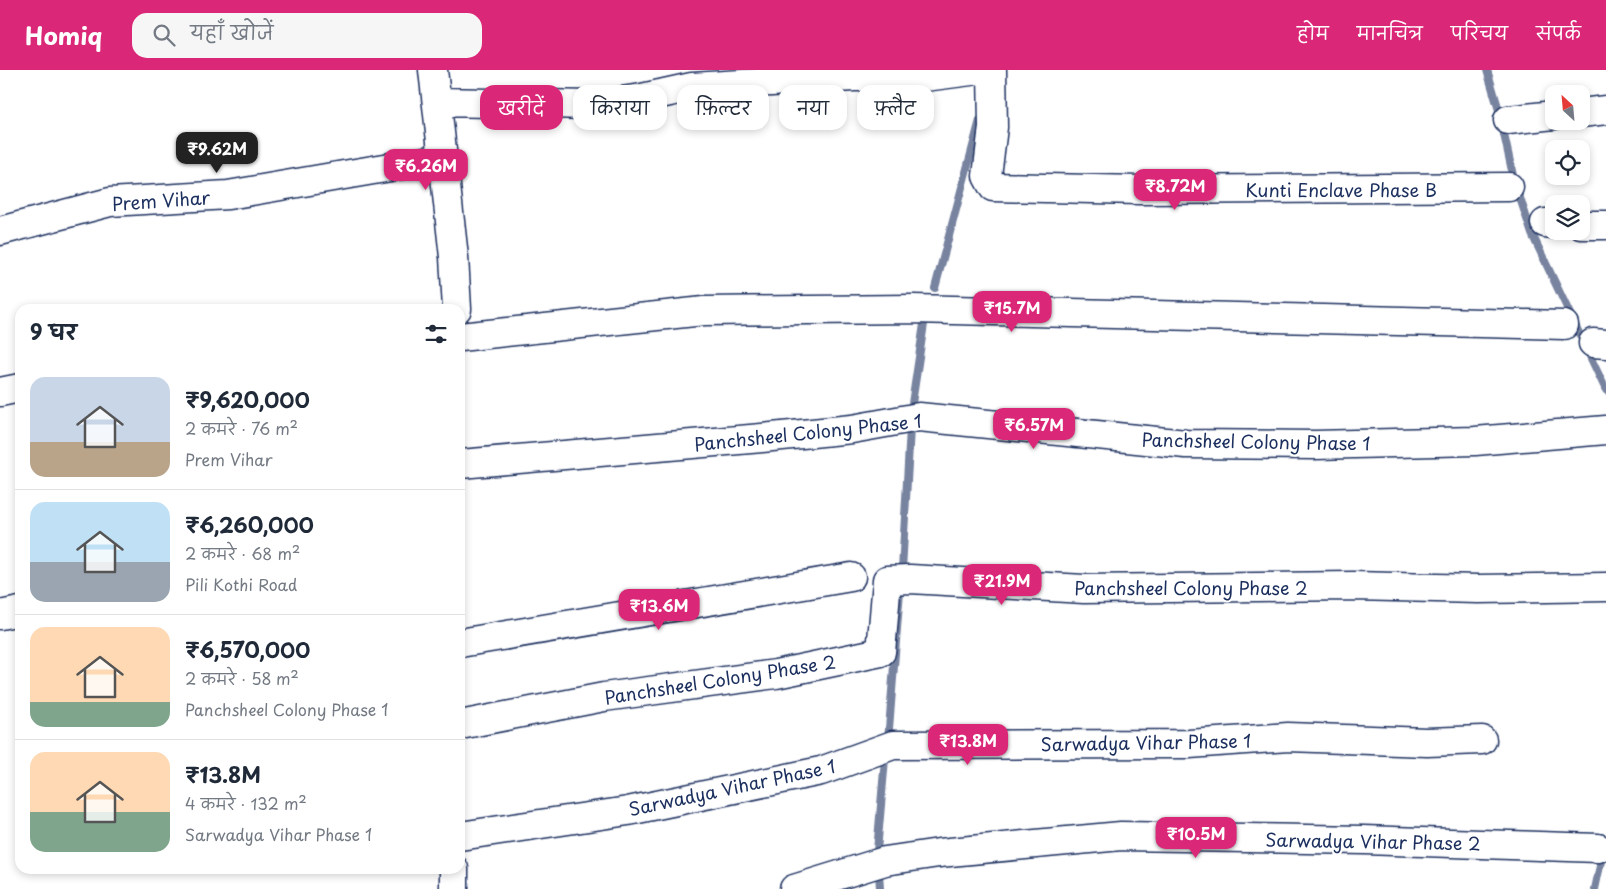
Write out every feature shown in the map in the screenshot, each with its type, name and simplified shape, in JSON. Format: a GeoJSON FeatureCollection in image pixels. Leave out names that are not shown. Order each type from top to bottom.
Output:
{"type":"FeatureCollection","features":[{"type":"Feature","properties":{"kind":"street"},"geometry":{"type":"LineString","coordinates":[[433,70],[454,257],[457,304]]}},
{"type":"Feature","properties":{"kind":"street"},"geometry":{"type":"LineString","coordinates":[[437,102],[592,105],[642,98],[692,87],[854,74],[979,70]]}},
{"type":"Feature","properties":{"kind":"street","name":"Kunti Enclave Phase B"},"geometry":{"type":"LineString","coordinates":[[992,70],[993,127],[987,176],[993,187],[1140,190],[1509,187]]}},
{"type":"Feature","properties":{"kind":"street"},"geometry":{"type":"LineString","coordinates":[[1590,112],[1606,110]]}},
{"type":"Feature","properties":{"kind":"street"},"geometry":{"type":"LineString","coordinates":[[1508,120],[1545,116]]}},
{"type":"Feature","properties":{"kind":"street","name":"Prem Vihar"},"geometry":{"type":"LineString","coordinates":[[0,231],[110,202],[228,195],[443,158]]}},
{"type":"Feature","properties":{"kind":"street"},"geometry":{"type":"LineString","coordinates":[[1590,224],[1606,225]]}},
{"type":"Feature","properties":{"kind":"street"},"geometry":{"type":"LineString","coordinates":[[465,336],[704,311],[913,309],[1564,325]]}},
{"type":"Feature","properties":{"kind":"street"},"geometry":{"type":"LineString","coordinates":[[0,392],[15,389]]}},
{"type":"Feature","properties":{"kind":"street","name":"Panchsheel Colony Phase 1"},"geometry":{"type":"LineString","coordinates":[[465,464],[762,438],[919,418],[1186,444],[1315,445],[1475,441],[1606,430]]}},
{"type":"Feature","properties":{"kind":"street"},"geometry":{"type":"LineString","coordinates":[[465,642],[851,577]]}},
{"type":"Feature","properties":{"kind":"street","name":"Panchsheel Colony Phase 2"},"geometry":{"type":"LineString","coordinates":[[465,725],[604,697],[776,674],[881,652],[887,580],[910,579],[1084,589],[1334,586],[1478,589],[1606,587]]}},
{"type":"Feature","properties":{"kind":"street"},"geometry":{"type":"LineString","coordinates":[[0,615],[15,612]]}},
{"type":"Feature","properties":{"kind":"street","name":"Sarwadya Vihar Phase 1"},"geometry":{"type":"LineString","coordinates":[[465,835],[628,810],[821,770],[893,745],[1189,744],[1288,737],[1427,742],[1482,740]]}},
{"type":"Feature","properties":{"kind":"street","name":"Sarwadya Vihar Phase 2"},"geometry":{"type":"LineString","coordinates":[[794,889],[894,860],[939,853],[1121,836],[1364,840],[1598,848]]}},
{"type":"Feature","properties":{"kind":"street"},"geometry":{"type":"LineString","coordinates":[[454,874],[454,889]]}},
{"type":"Feature","properties":{"kind":"waterway"},"geometry":{"type":"LineString","coordinates":[[1487,70],[1498,107],[1514,180],[1532,234],[1606,390]]}},
{"type":"Feature","properties":{"kind":"waterway"},"geometry":{"type":"LineString","coordinates":[[935,288],[980,120]]}},
{"type":"Feature","properties":{"kind":"waterway"},"geometry":{"type":"LineString","coordinates":[[911,410],[924,324]]}},
{"type":"Feature","properties":{"kind":"waterway"},"geometry":{"type":"LineString","coordinates":[[902,570],[910,428]]}},
{"type":"Feature","properties":{"kind":"waterway"},"geometry":{"type":"LineString","coordinates":[[888,741],[900,591]]}},
{"type":"Feature","properties":{"kind":"waterway"},"geometry":{"type":"LineString","coordinates":[[877,851],[885,759]]}},
{"type":"Feature","properties":{"kind":"waterway"},"geometry":{"type":"LineString","coordinates":[[1595,889],[1603,852]]}},
{"type":"Feature","properties":{"kind":"waterway"},"geometry":{"type":"LineString","coordinates":[[879,872],[880,889]]}}]}
